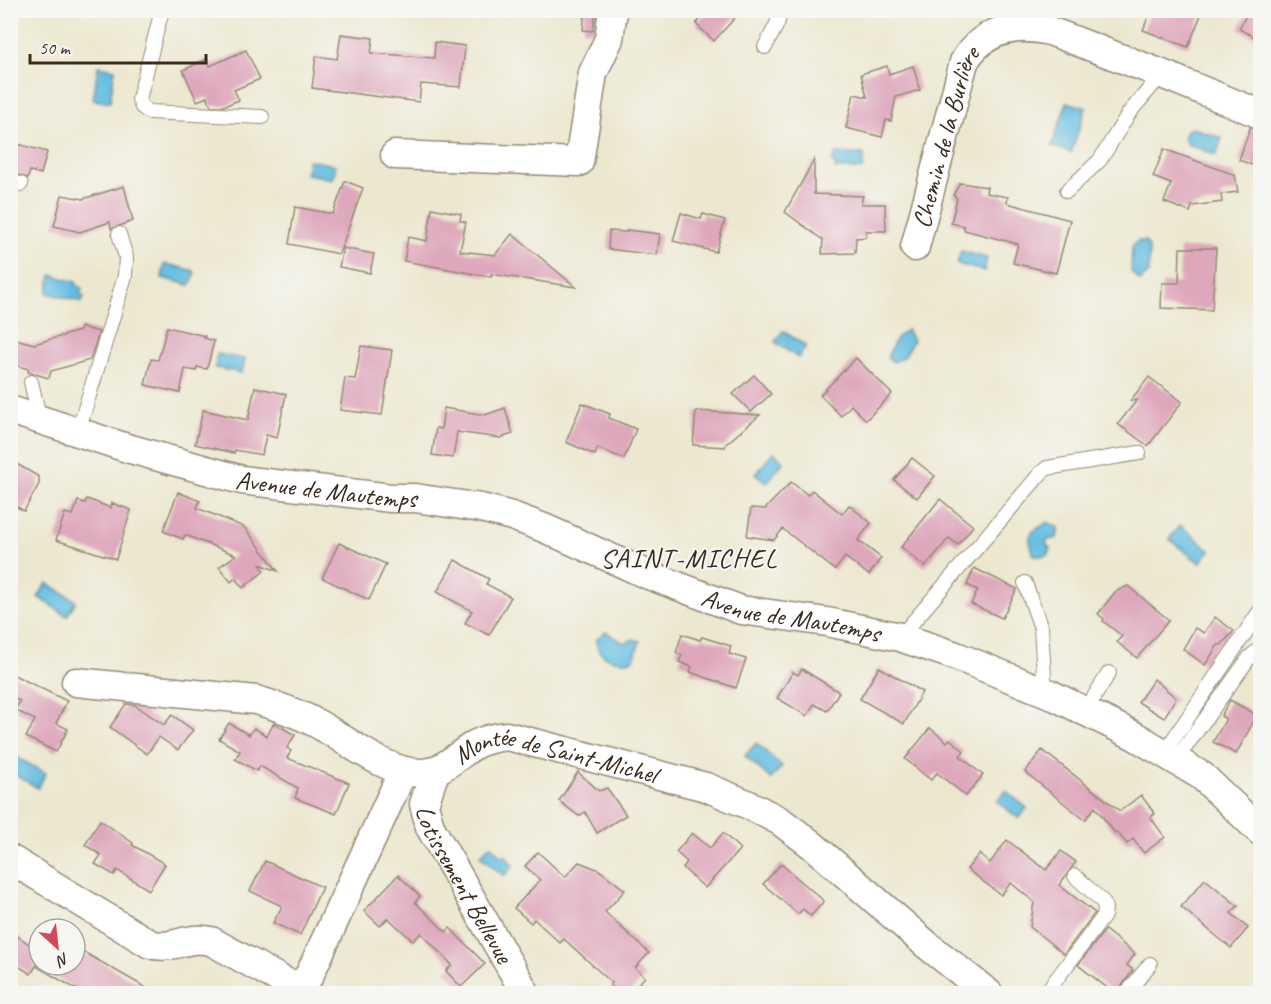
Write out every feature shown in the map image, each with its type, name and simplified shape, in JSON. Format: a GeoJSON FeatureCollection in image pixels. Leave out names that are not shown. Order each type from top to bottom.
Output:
{"type":"FeatureCollection","features":[{"type":"Feature","properties":{"kind":"street"},"geometry":{"type":"LineString","coordinates":[[395,155],[579,162],[593,73],[609,39],[613,10]]}},
{"type":"Feature","properties":{"kind":"street","name":"Chemin de la Burlière"},"geometry":{"type":"LineString","coordinates":[[915,247],[964,62],[976,45],[1002,31],[1031,27],[1050,31],[1260,114]]}},
{"type":"Feature","properties":{"kind":"street","name":"Avenue de Mautemps"},"geometry":{"type":"LineString","coordinates":[[10,410],[242,480],[391,498],[415,498],[481,508],[544,528],[646,574],[741,610],[827,622],[900,637],[956,656],[1045,692],[1170,756],[1202,776],[1260,831]]}},
{"type":"Feature","properties":{"kind":"street","name":"Montée de Saint-Michel"},"geometry":{"type":"LineString","coordinates":[[76,682],[256,700],[316,723],[403,771],[435,772],[479,742],[507,736],[706,787],[780,821],[811,844],[927,945],[989,993]]}},
{"type":"Feature","properties":{"kind":"street"},"geometry":{"type":"LineString","coordinates":[[10,859],[150,944],[160,947],[194,938],[211,941],[289,984],[301,984],[309,976],[403,771]]}},
{"type":"Feature","properties":{"kind":"street","name":"Lotissement Bellevue"},"geometry":{"type":"LineString","coordinates":[[435,772],[424,804],[426,818],[526,993]]}},
{"type":"Feature","properties":{"kind":"lane"},"geometry":{"type":"LineString","coordinates":[[162,10],[139,99],[142,107],[149,112],[262,117]]}},
{"type":"Feature","properties":{"kind":"lane"},"geometry":{"type":"LineString","coordinates":[[765,47],[777,24],[781,10]]}},
{"type":"Feature","properties":{"kind":"lane"},"geometry":{"type":"LineString","coordinates":[[1067,191],[1100,160],[1129,113],[1162,74]]}},
{"type":"Feature","properties":{"kind":"lane"},"geometry":{"type":"LineString","coordinates":[[78,432],[125,276],[126,257],[119,234]]}},
{"type":"Feature","properties":{"kind":"lane"},"geometry":{"type":"LineString","coordinates":[[30,382],[40,420]]}},
{"type":"Feature","properties":{"kind":"lane"},"geometry":{"type":"LineString","coordinates":[[900,637],[1047,468],[1139,453]]}},
{"type":"Feature","properties":{"kind":"lane"},"geometry":{"type":"LineString","coordinates":[[1025,583],[1041,628],[1045,692]]}},
{"type":"Feature","properties":{"kind":"lane"},"geometry":{"type":"LineString","coordinates":[[1170,756],[1260,611]]}},
{"type":"Feature","properties":{"kind":"lane"},"geometry":{"type":"LineString","coordinates":[[1170,756],[1249,658],[1260,649]]}},
{"type":"Feature","properties":{"kind":"lane"},"geometry":{"type":"LineString","coordinates":[[1085,711],[1109,673]]}},
{"type":"Feature","properties":{"kind":"lane"},"geometry":{"type":"LineString","coordinates":[[1045,993],[1104,916],[1103,902],[1075,876]]}},
{"type":"Feature","properties":{"kind":"lane"},"geometry":{"type":"LineString","coordinates":[[1126,993],[1150,964]]}},
{"type":"Feature","properties":{"kind":"water"},"geometry":{"type":"Polygon","coordinates":[[[98,66],[115,69],[110,102],[93,100],[98,66]]]}},
{"type":"Feature","properties":{"kind":"water"},"geometry":{"type":"Polygon","coordinates":[[[1067,102],[1086,108],[1071,153],[1052,146],[1067,102]]]}},
{"type":"Feature","properties":{"kind":"water"},"geometry":{"type":"Polygon","coordinates":[[[1193,128],[1222,138],[1216,155],[1187,144],[1184,138],[1187,130],[1193,128]]]}},
{"type":"Feature","properties":{"kind":"water"},"geometry":{"type":"Polygon","coordinates":[[[836,154],[864,154],[863,169],[835,169],[836,166],[832,162],[836,154]]]}},
{"type":"Feature","properties":{"kind":"water"},"geometry":{"type":"Polygon","coordinates":[[[308,160],[336,165],[333,179],[306,174],[308,160]]]}},
{"type":"Feature","properties":{"kind":"water"},"geometry":{"type":"Polygon","coordinates":[[[1138,241],[1145,241],[1149,247],[1149,273],[1140,281],[1131,272],[1132,246],[1138,241]]]}},
{"type":"Feature","properties":{"kind":"water"},"geometry":{"type":"Polygon","coordinates":[[[961,251],[987,258],[984,271],[957,264],[961,251]]]}},
{"type":"Feature","properties":{"kind":"water"},"geometry":{"type":"Polygon","coordinates":[[[166,264],[194,271],[190,285],[162,278],[166,264]]]}},
{"type":"Feature","properties":{"kind":"water"},"geometry":{"type":"Polygon","coordinates":[[[52,275],[76,282],[82,288],[80,294],[84,296],[82,302],[47,293],[52,275]]]}},
{"type":"Feature","properties":{"kind":"water"},"geometry":{"type":"Polygon","coordinates":[[[907,330],[913,340],[905,356],[894,362],[887,358],[896,338],[907,330]]]}},
{"type":"Feature","properties":{"kind":"water"},"geometry":{"type":"Polygon","coordinates":[[[783,331],[806,346],[798,358],[775,342],[783,331]]]}},
{"type":"Feature","properties":{"kind":"water"},"geometry":{"type":"Polygon","coordinates":[[[217,354],[245,359],[242,373],[215,368],[217,354]]]}},
{"type":"Feature","properties":{"kind":"water"},"geometry":{"type":"Polygon","coordinates":[[[773,452],[784,461],[767,483],[756,474],[773,452]]]}},
{"type":"Feature","properties":{"kind":"water"},"geometry":{"type":"Polygon","coordinates":[[[1047,522],[1059,528],[1057,538],[1047,540],[1046,544],[1050,548],[1049,554],[1037,556],[1033,554],[1030,535],[1047,522]]]}},
{"type":"Feature","properties":{"kind":"water"},"geometry":{"type":"Polygon","coordinates":[[[1180,525],[1210,550],[1200,563],[1169,539],[1180,525]]]}},
{"type":"Feature","properties":{"kind":"water"},"geometry":{"type":"Polygon","coordinates":[[[47,583],[76,601],[67,616],[38,597],[47,583]]]}},
{"type":"Feature","properties":{"kind":"water"},"geometry":{"type":"Polygon","coordinates":[[[606,632],[624,643],[633,639],[640,641],[634,659],[622,661],[604,655],[597,646],[597,639],[606,632]]]}},
{"type":"Feature","properties":{"kind":"water"},"geometry":{"type":"Polygon","coordinates":[[[756,743],[782,766],[771,779],[745,756],[756,743]]]}},
{"type":"Feature","properties":{"kind":"water"},"geometry":{"type":"Polygon","coordinates":[[[14,756],[46,773],[38,788],[11,773],[14,756]]]}},
{"type":"Feature","properties":{"kind":"water"},"geometry":{"type":"Polygon","coordinates":[[[1006,791],[1027,808],[1019,819],[997,801],[1006,791]]]}},
{"type":"Feature","properties":{"kind":"water"},"geometry":{"type":"Polygon","coordinates":[[[490,845],[502,856],[506,856],[513,866],[504,876],[480,856],[490,845]]]}},
{"type":"Feature","properties":{"kind":"building"},"geometry":{"type":"Polygon","coordinates":[[[585,10],[596,10],[593,31],[583,30],[585,10]]]}},
{"type":"Feature","properties":{"kind":"building"},"geometry":{"type":"Polygon","coordinates":[[[709,10],[742,10],[714,41],[696,24],[709,10]]]}},
{"type":"Feature","properties":{"kind":"building"},"geometry":{"type":"Polygon","coordinates":[[[1151,10],[1203,10],[1188,47],[1143,30],[1151,10]]]}},
{"type":"Feature","properties":{"kind":"building"},"geometry":{"type":"Polygon","coordinates":[[[1249,10],[1260,10],[1260,40],[1239,29],[1249,10]]]}},
{"type":"Feature","properties":{"kind":"building"},"geometry":{"type":"Polygon","coordinates":[[[341,34],[373,38],[371,53],[434,58],[435,42],[465,46],[461,87],[421,84],[419,102],[312,88],[316,56],[337,59],[341,34]]]}},
{"type":"Feature","properties":{"kind":"building"},"geometry":{"type":"Polygon","coordinates":[[[246,50],[260,79],[234,90],[239,100],[224,106],[211,106],[207,97],[197,101],[183,70],[207,59],[210,66],[246,50]]]}},
{"type":"Feature","properties":{"kind":"building"},"geometry":{"type":"Polygon","coordinates":[[[887,66],[889,74],[913,66],[920,90],[896,97],[891,121],[886,120],[882,137],[846,128],[854,94],[867,97],[861,74],[887,66]]]}},
{"type":"Feature","properties":{"kind":"building"},"geometry":{"type":"Polygon","coordinates":[[[1250,128],[1260,130],[1260,168],[1239,160],[1250,128]]]}},
{"type":"Feature","properties":{"kind":"building"},"geometry":{"type":"Polygon","coordinates":[[[10,142],[47,152],[41,174],[30,171],[28,178],[10,173],[10,142]]]}},
{"type":"Feature","properties":{"kind":"building"},"geometry":{"type":"Polygon","coordinates":[[[1164,149],[1235,175],[1238,192],[1221,194],[1222,202],[1192,206],[1190,212],[1164,202],[1171,184],[1153,177],[1164,149]]]}},
{"type":"Feature","properties":{"kind":"building"},"geometry":{"type":"Polygon","coordinates":[[[814,160],[814,194],[863,196],[861,204],[885,204],[886,231],[866,231],[866,237],[856,238],[855,253],[822,254],[823,240],[785,212],[814,160]]]}},
{"type":"Feature","properties":{"kind":"building"},"geometry":{"type":"Polygon","coordinates":[[[345,181],[363,188],[339,254],[289,244],[295,207],[333,214],[345,181]]]}},
{"type":"Feature","properties":{"kind":"building"},"geometry":{"type":"Polygon","coordinates":[[[960,183],[987,187],[986,193],[1008,197],[1007,203],[1070,220],[1056,273],[1013,263],[1018,244],[964,230],[964,226],[951,223],[957,198],[953,195],[960,183]]]}},
{"type":"Feature","properties":{"kind":"building"},"geometry":{"type":"Polygon","coordinates":[[[124,186],[133,221],[111,229],[110,222],[80,232],[54,226],[62,195],[83,199],[124,186]]]}},
{"type":"Feature","properties":{"kind":"building"},"geometry":{"type":"Polygon","coordinates":[[[432,208],[461,214],[460,221],[466,222],[460,251],[495,255],[512,234],[576,287],[491,274],[491,277],[404,261],[408,237],[427,241],[432,208]]]}},
{"type":"Feature","properties":{"kind":"building"},"geometry":{"type":"Polygon","coordinates":[[[681,213],[701,219],[703,214],[725,220],[716,252],[673,241],[681,213]]]}},
{"type":"Feature","properties":{"kind":"building"},"geometry":{"type":"Polygon","coordinates":[[[627,230],[660,234],[657,255],[608,249],[609,231],[627,232],[627,230]]]}},
{"type":"Feature","properties":{"kind":"building"},"geometry":{"type":"Polygon","coordinates":[[[343,248],[374,254],[370,273],[339,267],[343,248]]]}},
{"type":"Feature","properties":{"kind":"building"},"geometry":{"type":"Polygon","coordinates":[[[1180,248],[1216,248],[1212,310],[1161,308],[1162,283],[1179,283],[1180,248]]]}},
{"type":"Feature","properties":{"kind":"building"},"geometry":{"type":"Polygon","coordinates":[[[81,327],[99,332],[90,360],[51,371],[49,378],[10,364],[15,339],[34,344],[80,331],[81,327]]]}},
{"type":"Feature","properties":{"kind":"building"},"geometry":{"type":"Polygon","coordinates":[[[167,327],[205,336],[204,338],[214,341],[207,369],[197,367],[196,371],[185,369],[180,393],[145,385],[151,359],[158,360],[167,327]]]}},
{"type":"Feature","properties":{"kind":"building"},"geometry":{"type":"Polygon","coordinates":[[[361,346],[392,350],[382,415],[340,410],[345,378],[355,379],[361,346]]]}},
{"type":"Feature","properties":{"kind":"building"},"geometry":{"type":"Polygon","coordinates":[[[856,358],[892,394],[866,420],[851,405],[841,416],[820,395],[856,358]]]}},
{"type":"Feature","properties":{"kind":"building"},"geometry":{"type":"Polygon","coordinates":[[[754,375],[771,394],[751,412],[733,394],[754,375]]]}},
{"type":"Feature","properties":{"kind":"building"},"geometry":{"type":"Polygon","coordinates":[[[1149,377],[1182,402],[1148,446],[1118,424],[1137,400],[1130,401],[1149,377]]]}},
{"type":"Feature","properties":{"kind":"building"},"geometry":{"type":"Polygon","coordinates":[[[255,387],[286,394],[277,438],[266,435],[262,455],[235,450],[234,453],[195,444],[203,410],[248,420],[255,387]]]}},
{"type":"Feature","properties":{"kind":"building"},"geometry":{"type":"Polygon","coordinates":[[[582,403],[610,414],[609,418],[636,429],[624,459],[598,448],[595,455],[566,442],[582,403]]]}},
{"type":"Feature","properties":{"kind":"building"},"geometry":{"type":"Polygon","coordinates":[[[444,408],[485,415],[505,408],[513,434],[500,438],[457,432],[453,458],[432,455],[436,428],[441,429],[444,408]]]}},
{"type":"Feature","properties":{"kind":"building"},"geometry":{"type":"Polygon","coordinates":[[[696,411],[760,415],[725,447],[693,445],[696,411]]]}},
{"type":"Feature","properties":{"kind":"building"},"geometry":{"type":"Polygon","coordinates":[[[912,458],[935,476],[917,498],[894,480],[912,458]]]}},
{"type":"Feature","properties":{"kind":"building"},"geometry":{"type":"Polygon","coordinates":[[[10,460],[39,477],[39,484],[24,511],[10,503],[10,460]]]}},
{"type":"Feature","properties":{"kind":"building"},"geometry":{"type":"Polygon","coordinates":[[[791,482],[808,495],[812,490],[842,514],[849,505],[871,523],[858,540],[881,558],[869,575],[845,557],[835,570],[783,529],[774,540],[747,536],[751,508],[765,509],[791,482]]]}},
{"type":"Feature","properties":{"kind":"building"},"geometry":{"type":"Polygon","coordinates":[[[178,492],[200,501],[197,508],[244,527],[278,571],[260,564],[264,571],[243,588],[235,578],[231,582],[219,567],[236,555],[185,535],[183,539],[163,531],[178,492]]]}},
{"type":"Feature","properties":{"kind":"building"},"geometry":{"type":"Polygon","coordinates":[[[87,499],[111,508],[112,503],[131,510],[116,559],[56,540],[65,513],[73,515],[78,501],[85,503],[87,499]]]}},
{"type":"Feature","properties":{"kind":"building"},"geometry":{"type":"Polygon","coordinates":[[[940,499],[973,526],[958,545],[949,538],[925,567],[901,547],[940,499]]]}},
{"type":"Feature","properties":{"kind":"building"},"geometry":{"type":"Polygon","coordinates":[[[339,543],[386,564],[369,600],[322,578],[339,543]]]}},
{"type":"Feature","properties":{"kind":"building"},"geometry":{"type":"Polygon","coordinates":[[[455,560],[489,579],[486,584],[511,597],[489,635],[465,623],[472,611],[437,592],[455,560]]]}},
{"type":"Feature","properties":{"kind":"building"},"geometry":{"type":"Polygon","coordinates":[[[974,568],[1017,589],[1002,618],[971,604],[978,590],[967,585],[974,568]]]}},
{"type":"Feature","properties":{"kind":"building"},"geometry":{"type":"Polygon","coordinates":[[[1128,586],[1169,620],[1137,658],[1117,642],[1122,636],[1098,614],[1115,592],[1128,586]]]}},
{"type":"Feature","properties":{"kind":"building"},"geometry":{"type":"Polygon","coordinates":[[[1215,617],[1234,631],[1221,645],[1218,645],[1205,665],[1183,649],[1195,628],[1204,633],[1215,617]]]}},
{"type":"Feature","properties":{"kind":"building"},"geometry":{"type":"Polygon","coordinates":[[[682,634],[700,640],[702,637],[731,646],[729,654],[746,659],[736,688],[690,672],[692,667],[679,662],[682,655],[676,653],[682,634]]]}},
{"type":"Feature","properties":{"kind":"building"},"geometry":{"type":"Polygon","coordinates":[[[879,667],[922,692],[904,724],[860,699],[879,667]]]}},
{"type":"Feature","properties":{"kind":"building"},"geometry":{"type":"Polygon","coordinates":[[[802,669],[839,692],[827,711],[814,704],[807,716],[777,698],[793,672],[798,675],[802,669]]]}},
{"type":"Feature","properties":{"kind":"building"},"geometry":{"type":"Polygon","coordinates":[[[10,673],[67,701],[56,723],[68,729],[56,752],[26,737],[35,720],[15,710],[20,701],[10,697],[10,673]]]}},
{"type":"Feature","properties":{"kind":"building"},"geometry":{"type":"Polygon","coordinates":[[[1154,679],[1176,698],[1164,718],[1138,702],[1154,679]]]}},
{"type":"Feature","properties":{"kind":"building"},"geometry":{"type":"Polygon","coordinates":[[[1230,700],[1257,715],[1236,754],[1213,742],[1226,719],[1221,716],[1230,700]]]}},
{"type":"Feature","properties":{"kind":"building"},"geometry":{"type":"Polygon","coordinates":[[[126,704],[135,705],[164,725],[172,715],[193,730],[178,750],[159,737],[147,754],[110,727],[126,704]]]}},
{"type":"Feature","properties":{"kind":"building"},"geometry":{"type":"Polygon","coordinates":[[[229,723],[249,735],[254,728],[267,736],[274,723],[295,735],[287,748],[291,751],[287,758],[349,783],[336,814],[295,798],[298,788],[260,766],[257,771],[235,759],[240,751],[219,739],[229,723]]]}},
{"type":"Feature","properties":{"kind":"building"},"geometry":{"type":"Polygon","coordinates":[[[930,728],[947,742],[950,739],[964,751],[960,756],[983,775],[966,796],[937,773],[931,780],[905,759],[930,728]]]}},
{"type":"Feature","properties":{"kind":"building"},"geometry":{"type":"Polygon","coordinates":[[[1042,750],[1120,811],[1141,795],[1155,814],[1150,817],[1165,837],[1144,853],[1133,839],[1127,844],[1117,832],[1115,833],[1095,807],[1085,820],[1025,772],[1042,750]]]}},
{"type":"Feature","properties":{"kind":"building"},"geometry":{"type":"Polygon","coordinates":[[[578,772],[599,791],[607,788],[626,815],[597,833],[585,812],[579,816],[559,801],[578,772]]]}},
{"type":"Feature","properties":{"kind":"building"},"geometry":{"type":"Polygon","coordinates":[[[100,820],[133,843],[132,845],[165,864],[149,890],[117,870],[114,875],[95,864],[101,855],[85,845],[100,820]]]}},
{"type":"Feature","properties":{"kind":"building"},"geometry":{"type":"Polygon","coordinates":[[[692,833],[710,848],[723,833],[740,849],[705,888],[683,868],[687,862],[676,852],[692,833]]]}},
{"type":"Feature","properties":{"kind":"building"},"geometry":{"type":"Polygon","coordinates":[[[1007,840],[1046,870],[1061,851],[1076,862],[1059,885],[1095,913],[1064,954],[1030,927],[1034,902],[1011,883],[1001,895],[967,869],[979,854],[990,863],[1007,840]]]}},
{"type":"Feature","properties":{"kind":"building"},"geometry":{"type":"Polygon","coordinates":[[[538,852],[565,877],[579,862],[599,870],[625,890],[605,912],[649,953],[635,968],[645,977],[629,993],[619,993],[610,985],[612,983],[564,939],[560,943],[534,919],[531,923],[514,908],[540,880],[525,866],[538,852]]]}},
{"type":"Feature","properties":{"kind":"building"},"geometry":{"type":"Polygon","coordinates":[[[265,861],[322,887],[300,935],[273,923],[282,906],[250,891],[265,861]]]}},
{"type":"Feature","properties":{"kind":"building"},"geometry":{"type":"Polygon","coordinates":[[[781,864],[824,901],[811,916],[803,909],[798,914],[763,884],[781,864]]]}},
{"type":"Feature","properties":{"kind":"building"},"geometry":{"type":"Polygon","coordinates":[[[398,875],[420,896],[415,902],[446,932],[450,928],[485,964],[461,987],[446,971],[452,965],[421,933],[413,941],[388,918],[380,926],[364,911],[398,875]]]}},
{"type":"Feature","properties":{"kind":"building"},"geometry":{"type":"Polygon","coordinates":[[[1205,879],[1238,906],[1231,913],[1248,928],[1231,948],[1181,907],[1205,879]]]}},
{"type":"Feature","properties":{"kind":"building"},"geometry":{"type":"Polygon","coordinates":[[[1105,930],[1135,954],[1127,965],[1133,970],[1117,993],[1078,965],[1105,930]]]}},
{"type":"Feature","properties":{"kind":"building"},"geometry":{"type":"Polygon","coordinates":[[[10,931],[27,943],[27,972],[10,961],[10,931]]]}},
{"type":"Feature","properties":{"kind":"building"},"geometry":{"type":"Polygon","coordinates":[[[87,954],[155,993],[83,993],[55,977],[87,977],[87,954]]]}},
{"type":"Feature","properties":{"kind":"district","name":"SAINT-MICHEL"},"geometry":{"type":"Point","coordinates":[689,558]}}]}
